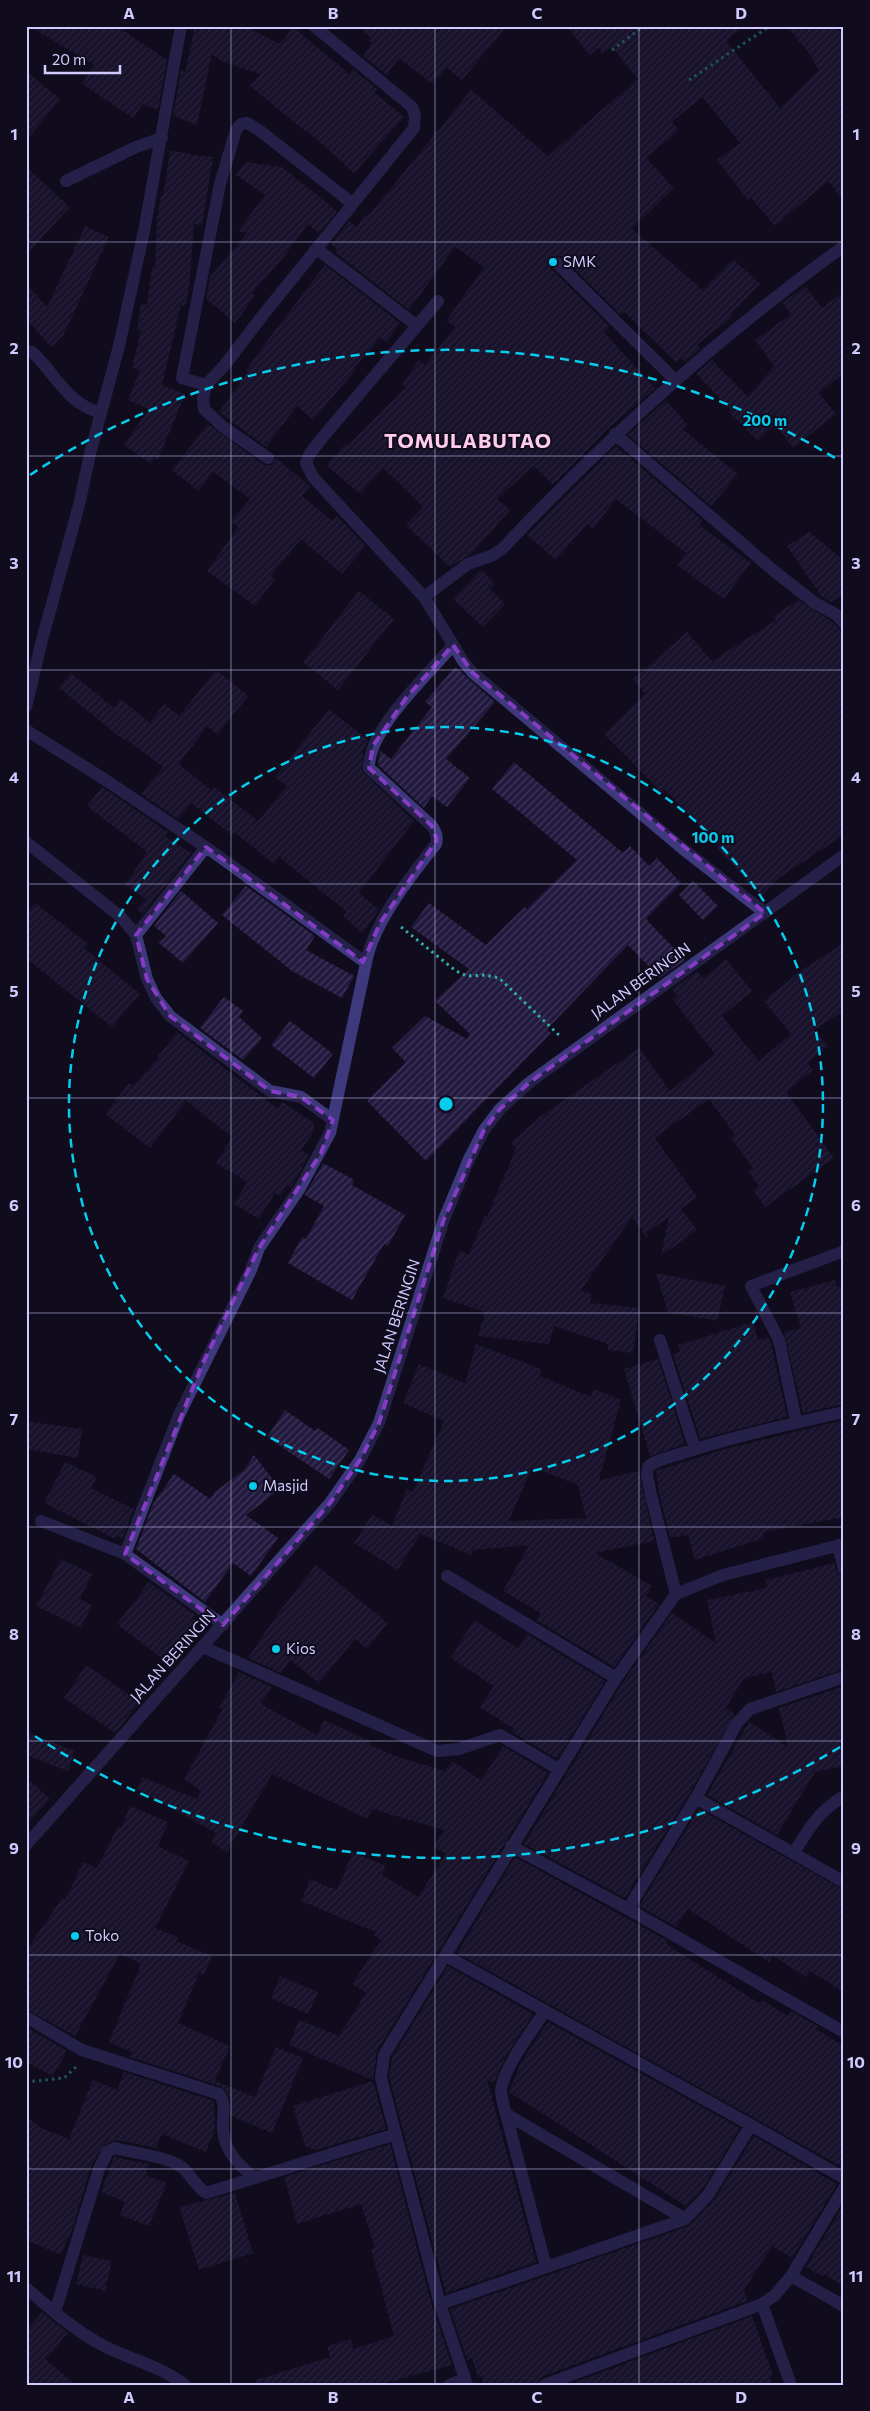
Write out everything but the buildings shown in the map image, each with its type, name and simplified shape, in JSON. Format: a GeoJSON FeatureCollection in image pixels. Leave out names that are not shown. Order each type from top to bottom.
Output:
{"type":"FeatureCollection","features":[{"type":"Feature","properties":{"kind":"street"},"geometry":{"type":"LineString","coordinates":[[268,458],[222,426],[204,409],[203,399],[206,385],[224,366],[414,128],[416,116],[412,107],[314,26]]}},
{"type":"Feature","properties":{"kind":"street"},"geometry":{"type":"LineString","coordinates":[[27,699],[79,506],[119,346],[162,138],[179,27]]}},
{"type":"Feature","properties":{"kind":"street"},"geometry":{"type":"LineString","coordinates":[[206,385],[182,378],[183,366],[220,184],[236,130],[241,124],[247,123],[259,130],[353,204]]}},
{"type":"Feature","properties":{"kind":"street"},"geometry":{"type":"LineString","coordinates":[[66,181],[136,147],[162,138]]}},
{"type":"Feature","properties":{"kind":"street"},"geometry":{"type":"LineString","coordinates":[[424,597],[468,564],[494,555],[615,434],[675,380],[762,308],[844,246]]}},
{"type":"Feature","properties":{"kind":"street"},"geometry":{"type":"LineString","coordinates":[[317,249],[416,325]]}},
{"type":"Feature","properties":{"kind":"street"},"geometry":{"type":"LineString","coordinates":[[557,263],[675,380]]}},
{"type":"Feature","properties":{"kind":"street"},"geometry":{"type":"LineString","coordinates":[[438,301],[322,438],[309,455],[306,463],[322,488],[424,597],[441,622],[453,645],[473,673],[682,849],[764,913]]}},
{"type":"Feature","properties":{"kind":"street"},"geometry":{"type":"LineString","coordinates":[[26,351],[32,352],[38,358],[74,400],[86,408],[101,413]]}},
{"type":"Feature","properties":{"kind":"street"},"geometry":{"type":"LineString","coordinates":[[615,434],[774,571],[844,623]]}},
{"type":"Feature","properties":{"kind":"street"},"geometry":{"type":"LineString","coordinates":[[125,1554],[179,1416],[203,1363],[251,1270],[260,1248],[322,1153],[330,1133],[372,938],[380,922],[387,915],[436,844],[437,834],[432,826],[376,777],[369,768],[369,759],[373,746],[406,698],[453,645]]}},
{"type":"Feature","properties":{"kind":"street"},"geometry":{"type":"LineString","coordinates":[[26,730],[101,776],[206,847],[366,963]]}},
{"type":"Feature","properties":{"kind":"street"},"geometry":{"type":"LineString","coordinates":[[26,842],[120,917],[136,935],[147,979],[156,998],[170,1016],[270,1091],[300,1097],[333,1120]]}},
{"type":"Feature","properties":{"kind":"street"},"geometry":{"type":"LineString","coordinates":[[136,935],[206,847]]}},
{"type":"Feature","properties":{"kind":"street","name":"JALAN BERINGIN"},"geometry":{"type":"LineString","coordinates":[[26,1845],[330,1503],[360,1460],[379,1423],[444,1219],[484,1130],[500,1109],[516,1094],[574,1050],[844,854]]}},
{"type":"Feature","properties":{"kind":"street"},"geometry":{"type":"LineString","coordinates":[[796,1422],[779,1340],[751,1286],[844,1251]]}},
{"type":"Feature","properties":{"kind":"street"},"geometry":{"type":"LineString","coordinates":[[660,1340],[695,1449]]}},
{"type":"Feature","properties":{"kind":"street"},"geometry":{"type":"LineString","coordinates":[[676,1594],[647,1475],[651,1464],[695,1449],[796,1422],[844,1412]]}},
{"type":"Feature","properties":{"kind":"street"},"geometry":{"type":"LineString","coordinates":[[41,1521],[125,1554],[223,1625]]}},
{"type":"Feature","properties":{"kind":"street"},"geometry":{"type":"LineString","coordinates":[[448,2385],[465,2382],[440,2304],[381,2078],[382,2061],[392,2041],[446,1956],[511,1846],[616,1678],[676,1594],[723,1575],[841,1545],[844,1569]]}},
{"type":"Feature","properties":{"kind":"street"},"geometry":{"type":"LineString","coordinates":[[448,1576],[616,1678]]}},
{"type":"Feature","properties":{"kind":"street"},"geometry":{"type":"LineString","coordinates":[[203,1647],[437,1751],[460,1749],[500,1735],[560,1770]]}},
{"type":"Feature","properties":{"kind":"street"},"geometry":{"type":"LineString","coordinates":[[628,1909],[696,1798],[737,1723],[750,1709],[844,1677]]}},
{"type":"Feature","properties":{"kind":"street"},"geometry":{"type":"LineString","coordinates":[[794,1853],[817,1816],[844,1796]]}},
{"type":"Feature","properties":{"kind":"street"},"geometry":{"type":"LineString","coordinates":[[696,1798],[844,1882]]}},
{"type":"Feature","properties":{"kind":"street"},"geometry":{"type":"LineString","coordinates":[[511,1846],[628,1909],[844,2032]]}},
{"type":"Feature","properties":{"kind":"street"},"geometry":{"type":"LineString","coordinates":[[446,1956],[751,2124],[844,2178]]}},
{"type":"Feature","properties":{"kind":"street"},"geometry":{"type":"LineString","coordinates":[[545,2011],[518,2052],[501,2091],[546,2267]]}},
{"type":"Feature","properties":{"kind":"street"},"geometry":{"type":"LineString","coordinates":[[26,2017],[82,2050],[219,2094],[224,2100],[222,2128],[228,2151],[240,2166],[254,2178]]}},
{"type":"Feature","properties":{"kind":"street"},"geometry":{"type":"LineString","coordinates":[[506,2114],[685,2220]]}},
{"type":"Feature","properties":{"kind":"street"},"geometry":{"type":"LineString","coordinates":[[440,2304],[685,2220],[708,2195],[751,2124]]}},
{"type":"Feature","properties":{"kind":"street"},"geometry":{"type":"LineString","coordinates":[[55,2312],[99,2169],[108,2151],[116,2148],[174,2162],[184,2169],[199,2188],[206,2193],[396,2134]]}},
{"type":"Feature","properties":{"kind":"street"},"geometry":{"type":"LineString","coordinates":[[544,2385],[762,2304],[775,2296],[791,2276],[844,2188]]}},
{"type":"Feature","properties":{"kind":"street"},"geometry":{"type":"LineString","coordinates":[[791,2276],[844,2306]]}},
{"type":"Feature","properties":{"kind":"street"},"geometry":{"type":"LineString","coordinates":[[27,2289],[73,2327],[106,2348],[146,2363],[185,2385]]}},
{"type":"Feature","properties":{"kind":"street"},"geometry":{"type":"LineString","coordinates":[[762,2304],[791,2385]]}},
{"type":"Feature","properties":{"kind":"path"},"geometry":{"type":"LineString","coordinates":[[612,50],[644,26]]}},
{"type":"Feature","properties":{"kind":"path"},"geometry":{"type":"LineString","coordinates":[[689,80],[770,26]]}},
{"type":"Feature","properties":{"kind":"path"},"geometry":{"type":"LineString","coordinates":[[387,915],[456,971],[467,976],[485,975],[499,978],[574,1050]]}},
{"type":"Feature","properties":{"kind":"path"},"geometry":{"type":"LineString","coordinates":[[26,2082],[64,2078],[76,2067],[82,2050]]}},
{"type":"Feature","properties":{"kind":"highlighted area"},"geometry":{"type":"Polygon","coordinates":[[[453,645],[473,673],[765,913],[530,1082],[500,1109],[484,1130],[444,1219],[379,1423],[360,1460],[330,1503],[223,1625],[125,1554],[203,1363],[259,1248],[321,1153],[333,1120],[301,1097],[270,1091],[170,1016],[147,979],[136,935],[206,847],[363,962],[380,923],[437,840],[432,826],[369,768],[373,746],[406,698],[453,645]]]}},
{"type":"Feature","properties":{"kind":"place","name":"SMK"},"geometry":{"type":"Point","coordinates":[553,262]}},
{"type":"Feature","properties":{"kind":"place","name":"Masjid"},"geometry":{"type":"Point","coordinates":[253,1486]}},
{"type":"Feature","properties":{"kind":"place","name":"Kios"},"geometry":{"type":"Point","coordinates":[276,1649]}},
{"type":"Feature","properties":{"kind":"place","name":"Toko"},"geometry":{"type":"Point","coordinates":[75,1936]}},
{"type":"Feature","properties":{"kind":"district","name":"TOMULABUTAO"},"geometry":{"type":"Point","coordinates":[468,441]}}]}
